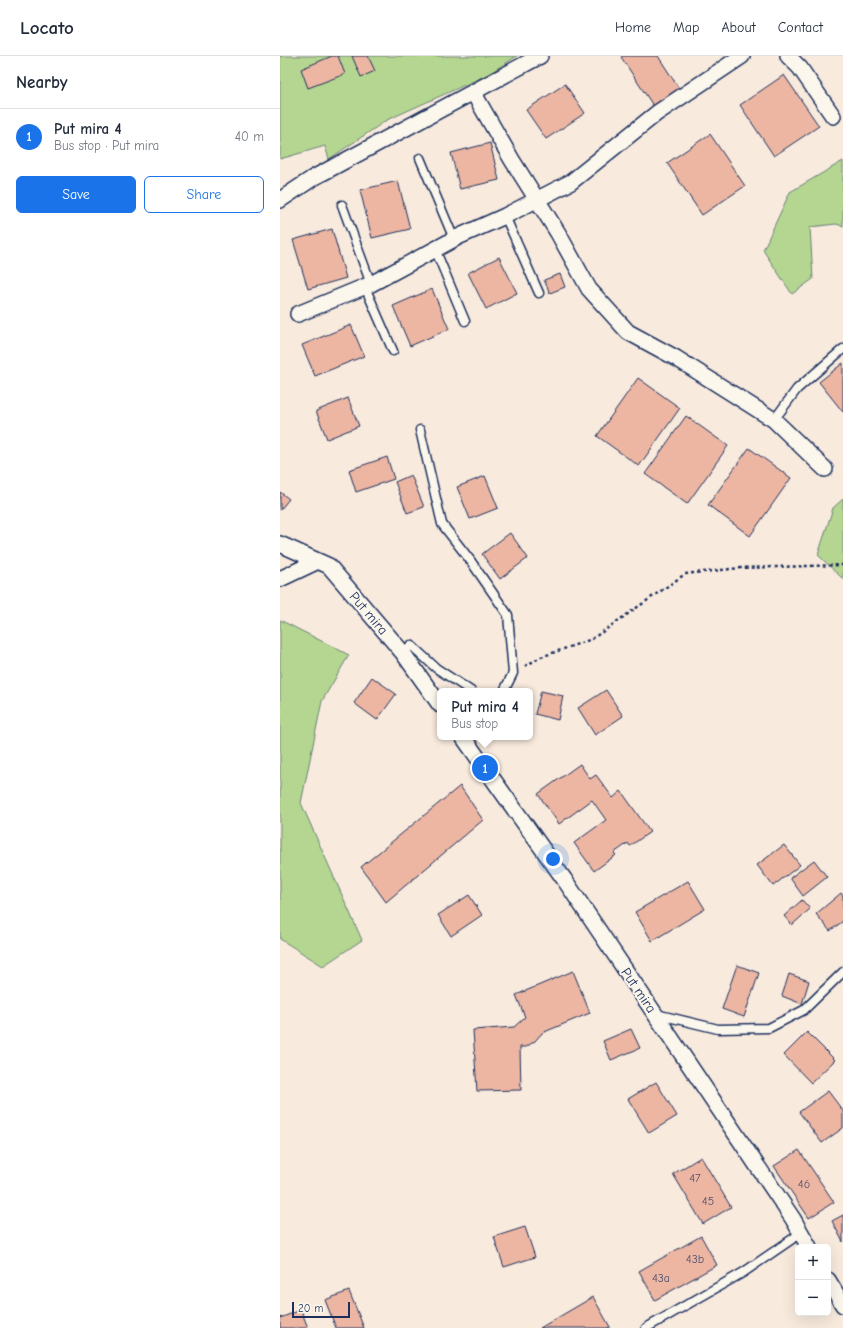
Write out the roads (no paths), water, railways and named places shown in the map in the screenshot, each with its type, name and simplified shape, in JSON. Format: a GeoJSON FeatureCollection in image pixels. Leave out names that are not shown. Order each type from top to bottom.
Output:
{"type":"FeatureCollection","features":[{"type":"Feature","properties":{"kind":"street"},"geometry":{"type":"LineString","coordinates":[[281,197],[313,178],[540,56]]}},
{"type":"Feature","properties":{"kind":"street"},"geometry":{"type":"LineString","coordinates":[[298,314],[368,286],[434,249],[537,200],[571,182],[657,113],[742,56]]}},
{"type":"Feature","properties":{"kind":"street"},"geometry":{"type":"LineString","coordinates":[[788,56],[800,68],[833,116]]}},
{"type":"Feature","properties":{"kind":"street"},"geometry":{"type":"LineString","coordinates":[[473,92],[512,160],[558,233],[589,289],[628,332],[676,358],[774,420],[825,469]]}},
{"type":"Feature","properties":{"kind":"street","name":"Put mira"},"geometry":{"type":"LineString","coordinates":[[280,544],[329,566],[403,653],[437,701]]}},
{"type":"Feature","properties":{"kind":"street"},"geometry":{"type":"LineString","coordinates":[[280,579],[318,561]]}},
{"type":"Feature","properties":{"kind":"street","name":"Put mira"},"geometry":{"type":"LineString","coordinates":[[465,740],[564,879],[793,1219],[807,1244]]}},
{"type":"Feature","properties":{"kind":"street"},"geometry":{"type":"LineString","coordinates":[[831,1285],[843,1306]]}},
{"type":"Feature","properties":{"kind":"lane"},"geometry":{"type":"LineString","coordinates":[[420,158],[454,239]]}},
{"type":"Feature","properties":{"kind":"lane"},"geometry":{"type":"LineString","coordinates":[[342,205],[368,286],[393,351]]}},
{"type":"Feature","properties":{"kind":"lane"},"geometry":{"type":"LineString","coordinates":[[504,216],[539,293]]}},
{"type":"Feature","properties":{"kind":"lane"},"geometry":{"type":"LineString","coordinates":[[434,249],[465,321]]}},
{"type":"Feature","properties":{"kind":"lane"},"geometry":{"type":"LineString","coordinates":[[774,420],[797,389],[843,348]]}},
{"type":"Feature","properties":{"kind":"lane"},"geometry":{"type":"LineString","coordinates":[[420,430],[442,524],[470,560],[508,615],[513,674],[506,688]]}},
{"type":"Feature","properties":{"kind":"lane"},"geometry":{"type":"LineString","coordinates":[[403,653],[411,645],[436,668],[467,688]]}},
{"type":"Feature","properties":{"kind":"lane"},"geometry":{"type":"LineString","coordinates":[[655,1014],[718,1029],[769,1028],[804,1010],[843,972]]}},
{"type":"Feature","properties":{"kind":"lane"},"geometry":{"type":"LineString","coordinates":[[646,1328],[744,1272],[801,1233]]}},
{"type":"Feature","properties":{"kind":"place","name":"Put mira 4"},"geometry":{"type":"Point","coordinates":[485,768]}}]}
